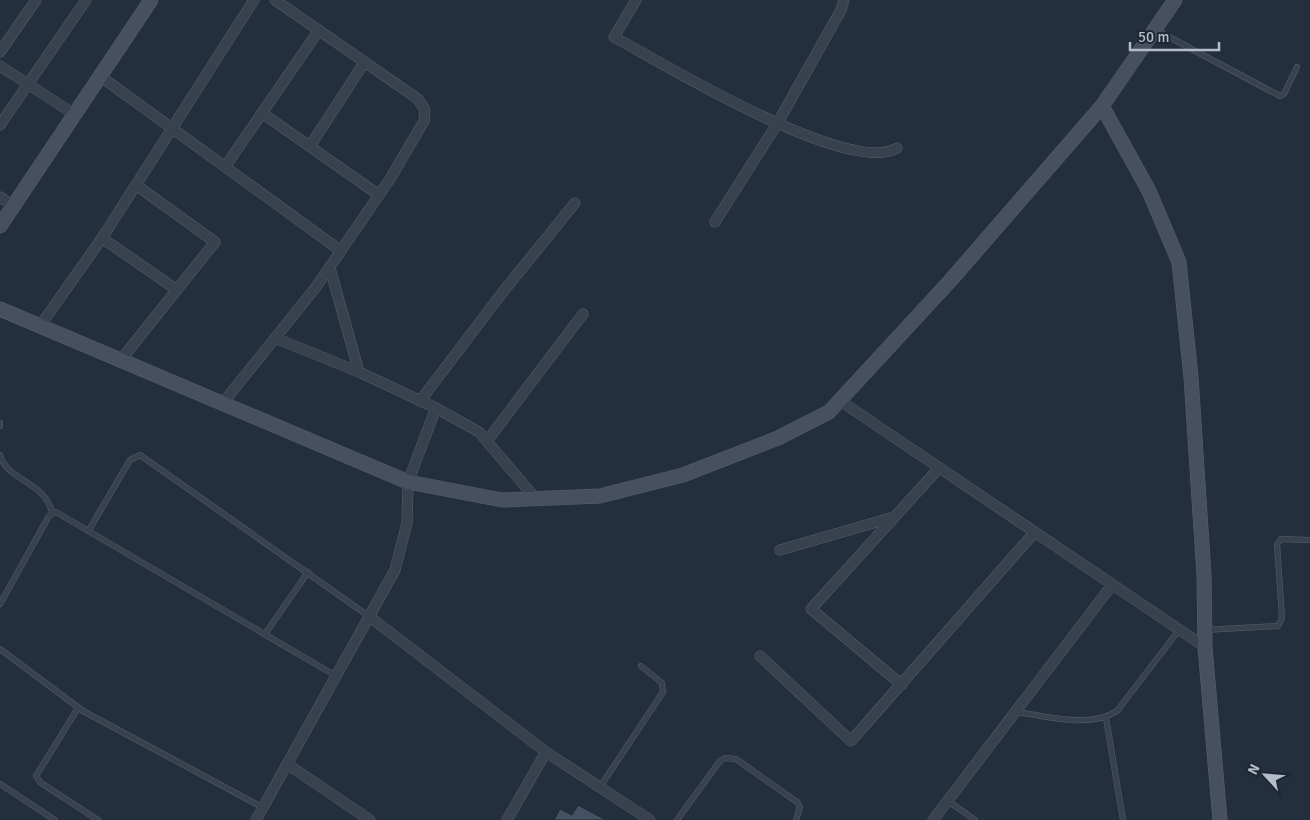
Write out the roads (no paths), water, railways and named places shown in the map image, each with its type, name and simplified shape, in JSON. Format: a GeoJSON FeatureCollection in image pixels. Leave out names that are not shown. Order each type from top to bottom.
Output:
{"type":"FeatureCollection","features":[{"type":"Feature","properties":{"kind":"street"},"geometry":{"type":"LineString","coordinates":[[0,52],[36,0]]}},
{"type":"Feature","properties":{"kind":"street"},"geometry":{"type":"LineString","coordinates":[[0,125],[86,0]]}},
{"type":"Feature","properties":{"kind":"street"},"geometry":{"type":"LineString","coordinates":[[0,226],[151,0]]}},
{"type":"Feature","properties":{"kind":"street"},"geometry":{"type":"LineString","coordinates":[[40,326],[102,238],[254,0]]}},
{"type":"Feature","properties":{"kind":"street"},"geometry":{"type":"LineString","coordinates":[[222,404],[330,268],[379,195],[424,121],[425,110],[418,99],[275,0]]}},
{"type":"Feature","properties":{"kind":"street"},"geometry":{"type":"LineString","coordinates":[[636,0],[614,37],[777,124],[820,142],[850,150],[877,154],[889,152],[897,148]]}},
{"type":"Feature","properties":{"kind":"street"},"geometry":{"type":"LineString","coordinates":[[715,222],[777,124],[841,10],[844,0]]}},
{"type":"Feature","properties":{"kind":"street"},"geometry":{"type":"LineString","coordinates":[[0,309],[120,362],[408,482],[502,500],[600,496],[683,475],[778,438],[829,412],[950,281],[1102,106],[1175,0]]}},
{"type":"Feature","properties":{"kind":"street"},"geometry":{"type":"LineString","coordinates":[[225,167],[318,30]]}},
{"type":"Feature","properties":{"kind":"street"},"geometry":{"type":"LineString","coordinates":[[310,146],[364,62]]}},
{"type":"Feature","properties":{"kind":"street"},"geometry":{"type":"LineString","coordinates":[[0,66],[74,114]]}},
{"type":"Feature","properties":{"kind":"street"},"geometry":{"type":"LineString","coordinates":[[100,76],[341,251]]}},
{"type":"Feature","properties":{"kind":"street"},"geometry":{"type":"LineString","coordinates":[[1102,106],[1149,191],[1179,262],[1191,377],[1204,575],[1205,647],[1220,820]]}},
{"type":"Feature","properties":{"kind":"street"},"geometry":{"type":"LineString","coordinates":[[262,113],[379,195]]}},
{"type":"Feature","properties":{"kind":"street"},"geometry":{"type":"LineString","coordinates":[[120,362],[215,242],[136,185]]}},
{"type":"Feature","properties":{"kind":"street"},"geometry":{"type":"LineString","coordinates":[[0,198],[13,206]]}},
{"type":"Feature","properties":{"kind":"street"},"geometry":{"type":"LineString","coordinates":[[420,401],[502,293],[575,203]]}},
{"type":"Feature","properties":{"kind":"street"},"geometry":{"type":"LineString","coordinates":[[102,238],[177,290]]}},
{"type":"Feature","properties":{"kind":"street"},"geometry":{"type":"LineString","coordinates":[[330,268],[359,372]]}},
{"type":"Feature","properties":{"kind":"street"},"geometry":{"type":"LineString","coordinates":[[486,441],[583,314]]}},
{"type":"Feature","properties":{"kind":"street"},"geometry":{"type":"LineString","coordinates":[[275,338],[359,372],[436,408],[479,432],[536,499]]}},
{"type":"Feature","properties":{"kind":"street"},"geometry":{"type":"LineString","coordinates":[[840,400],[1205,647]]}},
{"type":"Feature","properties":{"kind":"street"},"geometry":{"type":"LineString","coordinates":[[256,820],[395,570],[407,523],[408,482],[436,408]]}},
{"type":"Feature","properties":{"kind":"street"},"geometry":{"type":"LineString","coordinates":[[902,685],[812,609],[939,468]]}},
{"type":"Feature","properties":{"kind":"street"},"geometry":{"type":"LineString","coordinates":[[780,550],[895,517]]}},
{"type":"Feature","properties":{"kind":"street"},"geometry":{"type":"LineString","coordinates":[[760,656],[851,740],[902,685],[1034,533]]}},
{"type":"Feature","properties":{"kind":"street"},"geometry":{"type":"LineString","coordinates":[[933,820],[1112,585]]}},
{"type":"Feature","properties":{"kind":"street"},"geometry":{"type":"LineString","coordinates":[[370,617],[546,752],[650,820]]}},
{"type":"Feature","properties":{"kind":"street"},"geometry":{"type":"LineString","coordinates":[[508,820],[546,752]]}},
{"type":"Feature","properties":{"kind":"street"},"geometry":{"type":"LineString","coordinates":[[287,764],[370,820]]}},
{"type":"Feature","properties":{"kind":"lane"},"geometry":{"type":"LineString","coordinates":[[1156,30],[1280,96],[1284,94],[1297,67]]}},
{"type":"Feature","properties":{"kind":"lane"},"geometry":{"type":"LineString","coordinates":[[0,454],[6,466],[47,498],[52,513],[0,604]]}},
{"type":"Feature","properties":{"kind":"lane"},"geometry":{"type":"LineString","coordinates":[[89,530],[130,460],[140,455],[370,617]]}},
{"type":"Feature","properties":{"kind":"lane"},"geometry":{"type":"LineString","coordinates":[[52,513],[56,512],[89,530],[337,677]]}},
{"type":"Feature","properties":{"kind":"lane"},"geometry":{"type":"LineString","coordinates":[[1205,630],[1278,626],[1282,618],[1277,544],[1281,538],[1310,540]]}},
{"type":"Feature","properties":{"kind":"lane"},"geometry":{"type":"LineString","coordinates":[[265,634],[308,572]]}},
{"type":"Feature","properties":{"kind":"lane"},"geometry":{"type":"LineString","coordinates":[[1016,712],[1092,721],[1106,718],[1117,712],[1179,630]]}},
{"type":"Feature","properties":{"kind":"lane"},"geometry":{"type":"LineString","coordinates":[[0,649],[78,708],[262,807]]}},
{"type":"Feature","properties":{"kind":"lane"},"geometry":{"type":"LineString","coordinates":[[599,787],[663,692],[664,687],[662,683],[640,666]]}},
{"type":"Feature","properties":{"kind":"lane"},"geometry":{"type":"LineString","coordinates":[[78,708],[36,776],[41,783],[98,820]]}},
{"type":"Feature","properties":{"kind":"lane"},"geometry":{"type":"LineString","coordinates":[[1106,718],[1123,820]]}},
{"type":"Feature","properties":{"kind":"lane"},"geometry":{"type":"LineString","coordinates":[[677,820],[720,761],[730,757],[736,759],[797,802],[800,808],[796,820]]}},
{"type":"Feature","properties":{"kind":"lane"},"geometry":{"type":"LineString","coordinates":[[0,784],[55,820]]}},
{"type":"Feature","properties":{"kind":"lane"},"geometry":{"type":"LineString","coordinates":[[948,800],[976,820]]}}]}
